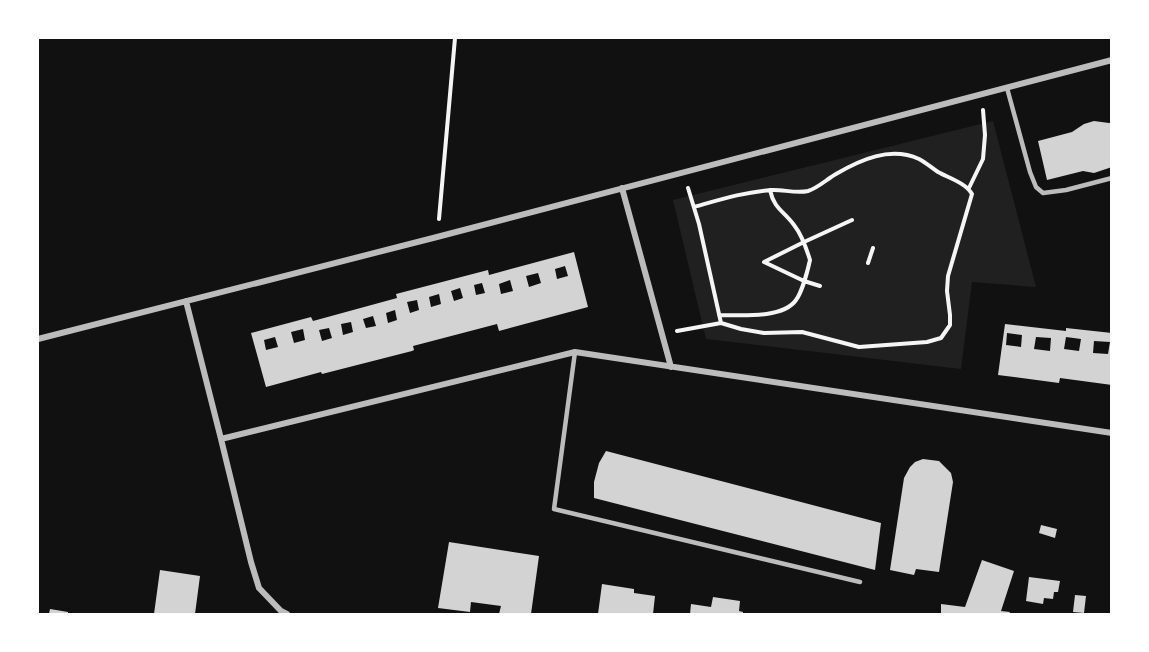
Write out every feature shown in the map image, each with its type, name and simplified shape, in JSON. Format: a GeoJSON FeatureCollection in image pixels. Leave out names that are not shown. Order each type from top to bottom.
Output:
{"type":"FeatureCollection","features":[{"type":"Feature","properties":{"kind":"street"},"geometry":{"type":"LineString","coordinates":[[38,339],[1112,60]]}},
{"type":"Feature","properties":{"kind":"street"},"geometry":{"type":"LineString","coordinates":[[622,188],[671,367]]}},
{"type":"Feature","properties":{"kind":"street"},"geometry":{"type":"LineString","coordinates":[[186,301],[259,588],[280,611],[288,615]]}},
{"type":"Feature","properties":{"kind":"street"},"geometry":{"type":"LineString","coordinates":[[221,439],[575,352],[1112,433]]}},
{"type":"Feature","properties":{"kind":"lane"},"geometry":{"type":"LineString","coordinates":[[1007,88],[1030,172],[1036,187],[1043,193],[1066,190],[1112,178]]}},
{"type":"Feature","properties":{"kind":"lane"},"geometry":{"type":"LineString","coordinates":[[575,352],[554,509],[860,582]]}},
{"type":"Feature","properties":{"kind":"path"},"geometry":{"type":"LineString","coordinates":[[437,237],[455,38]]}},
{"type":"Feature","properties":{"kind":"path"},"geometry":{"type":"LineString","coordinates":[[969,188],[983,159],[986,135],[980,95]]}},
{"type":"Feature","properties":{"kind":"path"},"geometry":{"type":"LineString","coordinates":[[662,333],[721,323],[764,333],[802,332],[859,347],[927,342],[941,338],[950,325],[948,276],[972,194],[969,188],[919,159],[896,154],[868,158],[855,163],[807,191],[770,190],[736,195],[694,207]]}},
{"type":"Feature","properties":{"kind":"path"},"geometry":{"type":"LineString","coordinates":[[683,173],[694,207],[721,323]]}},
{"type":"Feature","properties":{"kind":"path"},"geometry":{"type":"LineString","coordinates":[[719,315],[765,314],[786,309],[796,300],[810,260],[800,234],[772,200],[770,190]]}},
{"type":"Feature","properties":{"kind":"path"},"geometry":{"type":"LineString","coordinates":[[820,286],[764,262],[852,220]]}},
{"type":"Feature","properties":{"kind":"path"},"geometry":{"type":"LineString","coordinates":[[868,263],[873,248]]}},
{"type":"Feature","properties":{"kind":"shaded area"},"geometry":{"type":"Polygon","coordinates":[[[993,121],[1036,287],[972,282],[961,369],[706,339],[673,200],[993,121]]]}},
{"type":"Feature","properties":{"kind":"building"},"geometry":{"type":"Polygon","coordinates":[[[1094,121],[1112,122],[1112,167],[1094,173],[1083,171],[1047,180],[1038,141],[1072,132],[1094,121]]]}},
{"type":"Feature","properties":{"kind":"building"},"geometry":{"type":"Polygon","coordinates":[[[574,252],[588,307],[499,331],[497,324],[413,346],[412,351],[266,387],[251,333],[311,317],[313,321],[397,298],[396,294],[488,270],[489,275],[574,252]],[[565,266],[555,269],[557,279],[568,276],[565,266]],[[538,273],[526,276],[529,287],[541,283],[538,273]],[[510,280],[499,284],[501,294],[513,291],[510,280]],[[482,283],[474,285],[476,295],[485,293],[482,283]],[[460,288],[451,291],[454,301],[463,298],[460,288]],[[439,294],[429,297],[431,307],[441,304],[439,294]],[[417,300],[407,302],[410,313],[419,310],[417,300]],[[395,310],[386,313],[388,323],[397,320],[395,310]],[[373,316],[363,319],[366,328],[376,326],[373,316]],[[351,322],[341,324],[343,335],[353,332],[351,322]],[[329,328],[319,330],[322,341],[332,338],[329,328]],[[303,329],[291,332],[294,343],[305,340],[303,329]],[[275,337],[264,340],[266,350],[278,347],[275,337]]]}},
{"type":"Feature","properties":{"kind":"building"},"geometry":{"type":"Polygon","coordinates":[[[1005,324],[1066,331],[1066,328],[1112,333],[1112,385],[1060,378],[1059,383],[998,375],[1005,324]],[[1007,333],[1006,345],[1021,347],[1022,335],[1007,333]],[[1036,337],[1034,349],[1050,351],[1051,338],[1036,337]],[[1066,337],[1064,349],[1079,351],[1081,339],[1066,337]],[[1094,341],[1093,353],[1108,354],[1110,342],[1094,341]]]}},
{"type":"Feature","properties":{"kind":"building"},"geometry":{"type":"Polygon","coordinates":[[[606,451],[881,523],[875,570],[594,498],[594,482],[599,463],[606,451]]]}},
{"type":"Feature","properties":{"kind":"building"},"geometry":{"type":"Polygon","coordinates":[[[923,459],[939,461],[951,473],[953,482],[939,572],[916,569],[914,575],[890,570],[904,478],[915,462],[923,459]]]}},
{"type":"Feature","properties":{"kind":"building"},"geometry":{"type":"Polygon","coordinates":[[[1041,525],[1057,529],[1055,538],[1039,533],[1041,525]]]}},
{"type":"Feature","properties":{"kind":"building"},"geometry":{"type":"Polygon","coordinates":[[[449,542],[539,556],[531,614],[499,614],[501,606],[471,602],[470,612],[438,608],[449,542]]]}},
{"type":"Feature","properties":{"kind":"building"},"geometry":{"type":"Polygon","coordinates":[[[982,560],[1014,571],[1001,611],[1010,612],[1009,614],[941,614],[941,604],[965,607],[982,560]]]}},
{"type":"Feature","properties":{"kind":"building"},"geometry":{"type":"Polygon","coordinates":[[[160,570],[200,576],[195,614],[154,614],[160,570]]]}},
{"type":"Feature","properties":{"kind":"building"},"geometry":{"type":"Polygon","coordinates":[[[1029,577],[1060,581],[1058,592],[1054,592],[1053,599],[1044,598],[1043,604],[1026,601],[1029,577]]]}},
{"type":"Feature","properties":{"kind":"building"},"geometry":{"type":"Polygon","coordinates":[[[602,584],[634,589],[634,593],[655,596],[653,614],[598,614],[602,584]]]}},
{"type":"Feature","properties":{"kind":"building"},"geometry":{"type":"Polygon","coordinates":[[[1075,595],[1086,596],[1084,613],[1073,612],[1075,595]]]}},
{"type":"Feature","properties":{"kind":"building"},"geometry":{"type":"Polygon","coordinates":[[[713,597],[740,601],[739,611],[743,614],[690,614],[691,604],[711,607],[713,597]]]}},
{"type":"Feature","properties":{"kind":"building"},"geometry":{"type":"Polygon","coordinates":[[[50,609],[68,612],[68,614],[49,614],[50,609]]]}}]}
